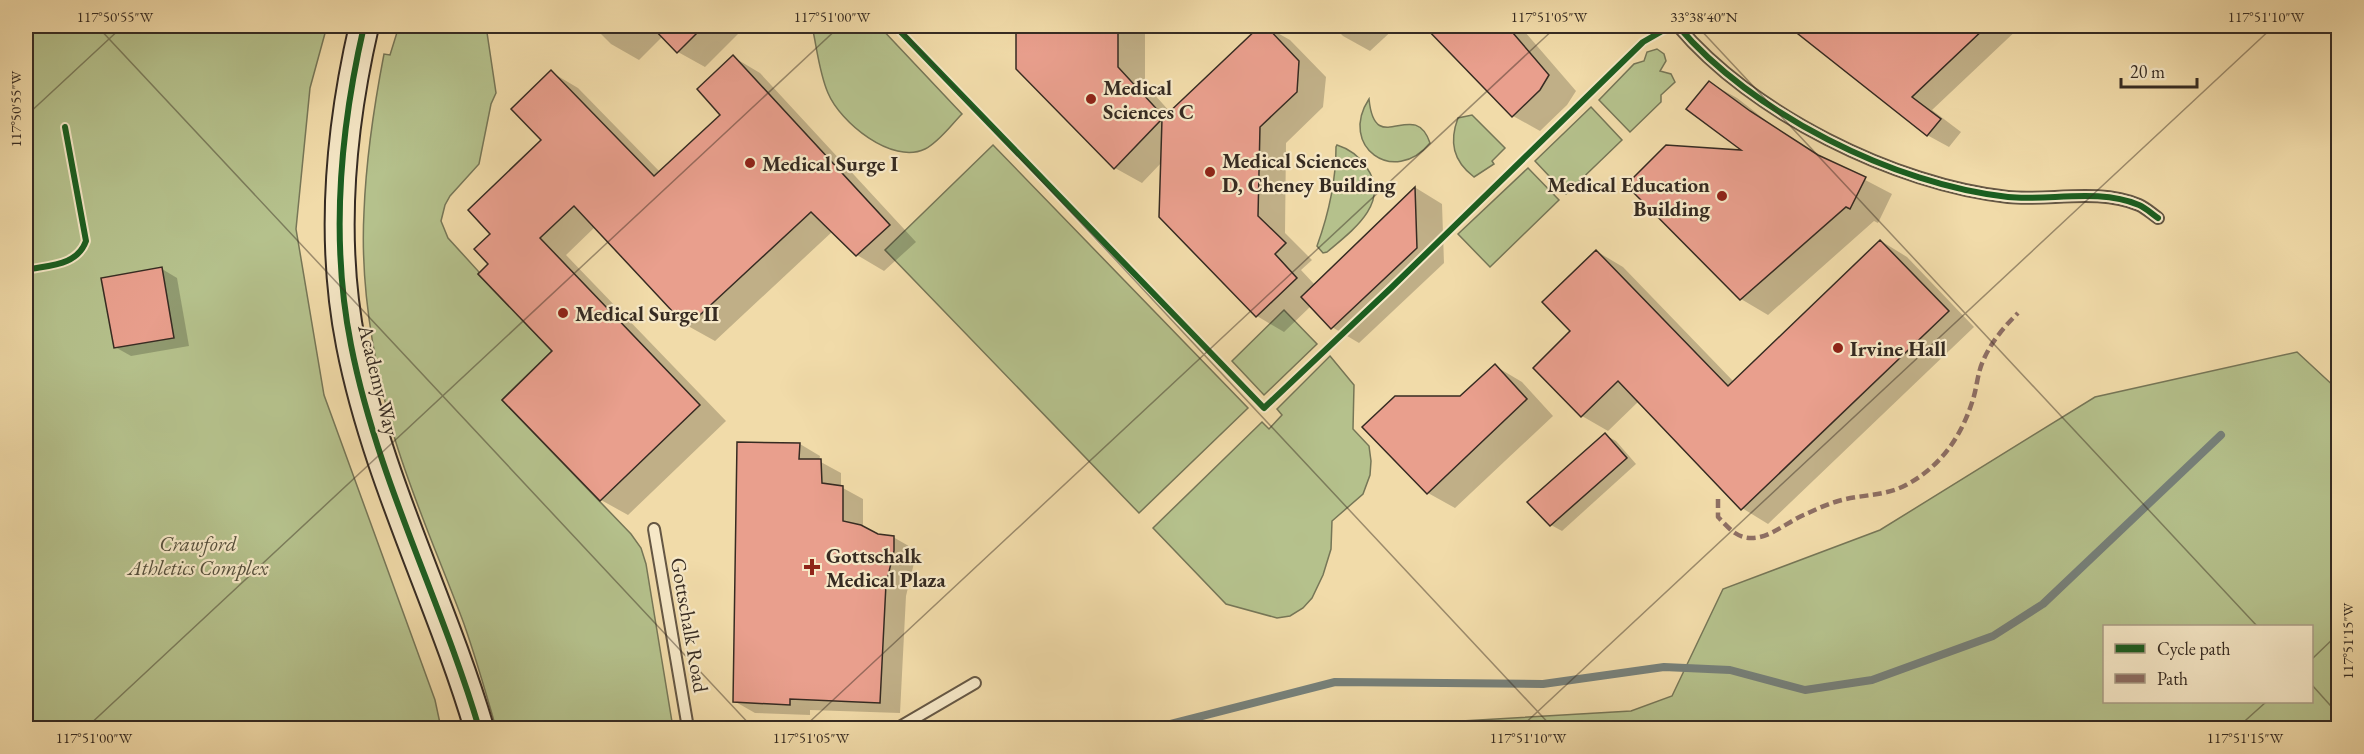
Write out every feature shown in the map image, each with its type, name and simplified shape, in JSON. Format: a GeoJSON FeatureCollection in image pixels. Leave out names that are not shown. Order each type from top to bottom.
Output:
{"type":"FeatureCollection","features":[{"type":"Feature","properties":{"kind":"street","name":"Academy Way"},"geometry":{"type":"LineString","coordinates":[[364,26],[352,78],[339,210],[343,292],[351,345],[382,458],[455,653],[479,729]]}},
{"type":"Feature","properties":{"kind":"lane"},"geometry":{"type":"LineString","coordinates":[[1678,26],[1716,65],[1745,87],[1802,125],[1866,159],[1933,182],[2008,197],[2086,197],[2116,200],[2140,205],[2158,218]]}},
{"type":"Feature","properties":{"kind":"lane","name":"Gottschalk Road"},"geometry":{"type":"LineString","coordinates":[[654,529],[688,729]]}},
{"type":"Feature","properties":{"kind":"lane"},"geometry":{"type":"LineString","coordinates":[[898,729],[975,683]]}},
{"type":"Feature","properties":{"kind":"green space","name":"Crawford Athletics Complex"},"geometry":{"type":"Polygon","coordinates":[[[26,26],[327,26],[310,88],[296,229],[324,395],[435,700],[441,728],[26,728],[26,26]]]}},
{"type":"Feature","properties":{"kind":"green space"},"geometry":{"type":"Polygon","coordinates":[[[399,26],[486,26],[496,93],[491,104],[479,164],[450,196],[441,221],[448,238],[479,272],[478,274],[552,351],[502,400],[631,534],[641,548],[646,564],[673,728],[496,728],[464,624],[418,507],[394,436],[380,381],[366,297],[364,212],[374,113],[384,54],[390,55],[399,26]]]}},
{"type":"Feature","properties":{"kind":"green space"},"geometry":{"type":"Polygon","coordinates":[[[812,26],[879,26],[962,114],[945,133],[925,149],[912,152],[898,151],[869,138],[844,116],[828,93],[820,68],[812,26]]]}},
{"type":"Feature","properties":{"kind":"green space"},"geometry":{"type":"Polygon","coordinates":[[[1657,49],[1664,54],[1666,61],[1660,71],[1671,74],[1675,82],[1661,95],[1661,102],[1630,132],[1599,100],[1634,64],[1644,61],[1647,52],[1657,49]]]}},
{"type":"Feature","properties":{"kind":"green space"},"geometry":{"type":"Polygon","coordinates":[[[1369,99],[1373,116],[1379,125],[1387,127],[1415,125],[1423,130],[1430,143],[1416,156],[1401,161],[1387,161],[1374,155],[1365,145],[1360,132],[1361,116],[1369,99]]]}},
{"type":"Feature","properties":{"kind":"green space"},"geometry":{"type":"Polygon","coordinates":[[[1591,107],[1622,140],[1566,194],[1535,161],[1591,107]]]}},
{"type":"Feature","properties":{"kind":"green space"},"geometry":{"type":"Polygon","coordinates":[[[1472,115],[1505,148],[1492,161],[1494,164],[1474,177],[1457,158],[1454,143],[1458,118],[1472,115]]]}},
{"type":"Feature","properties":{"kind":"green space"},"geometry":{"type":"Polygon","coordinates":[[[993,145],[1248,408],[1139,513],[885,250],[993,145]]]}},
{"type":"Feature","properties":{"kind":"green space"},"geometry":{"type":"Polygon","coordinates":[[[1337,145],[1350,151],[1364,164],[1373,181],[1374,193],[1371,204],[1357,225],[1323,253],[1317,246],[1331,198],[1337,145]]]}},
{"type":"Feature","properties":{"kind":"green space"},"geometry":{"type":"Polygon","coordinates":[[[1528,168],[1559,200],[1490,267],[1458,234],[1528,168]]]}},
{"type":"Feature","properties":{"kind":"green space"},"geometry":{"type":"Polygon","coordinates":[[[1284,310],[1317,344],[1264,395],[1232,361],[1284,310]]]}},
{"type":"Feature","properties":{"kind":"green space"},"geometry":{"type":"Polygon","coordinates":[[[2297,352],[2338,390],[2338,728],[1341,728],[1631,711],[1672,696],[1723,589],[1880,530],[2095,397],[2297,352]]]}},
{"type":"Feature","properties":{"kind":"green space"},"geometry":{"type":"Polygon","coordinates":[[[1330,356],[1354,385],[1353,429],[1369,446],[1370,475],[1363,494],[1332,521],[1331,549],[1323,575],[1312,598],[1303,608],[1290,616],[1277,618],[1226,604],[1153,528],[1262,422],[1269,429],[1282,415],[1277,409],[1330,356]]]}},
{"type":"Feature","properties":{"kind":"building"},"geometry":{"type":"Polygon","coordinates":[[[651,26],[704,26],[677,53],[651,26]]]}},
{"type":"Feature","properties":{"kind":"building","name":"Medical Sciences D, Cheney Building"},"geometry":{"type":"Polygon","coordinates":[[[1016,26],[1118,26],[1118,67],[1164,117],[1260,26],[1266,26],[1299,61],[1297,92],[1260,127],[1258,216],[1286,243],[1275,254],[1297,278],[1256,317],[1159,217],[1162,119],[1114,169],[1016,69],[1016,26]]]}},
{"type":"Feature","properties":{"kind":"building"},"geometry":{"type":"Polygon","coordinates":[[[1424,26],[1507,26],[1549,75],[1540,90],[1512,117],[1424,26]]]}},
{"type":"Feature","properties":{"kind":"building"},"geometry":{"type":"Polygon","coordinates":[[[1788,26],[1987,26],[1912,97],[1941,119],[1927,136],[1788,26]]]}},
{"type":"Feature","properties":{"kind":"building"},"geometry":{"type":"Polygon","coordinates":[[[733,55],[890,225],[856,256],[811,212],[687,327],[574,206],[540,238],[700,405],[600,501],[502,400],[552,351],[478,274],[488,264],[474,249],[490,234],[468,210],[541,140],[511,109],[551,70],[654,176],[720,115],[697,89],[733,55]]]}},
{"type":"Feature","properties":{"kind":"building","name":"Medical Education Building"},"geometry":{"type":"Polygon","coordinates":[[[1709,81],[1818,155],[1866,177],[1850,209],[1846,207],[1740,300],[1626,185],[1666,145],[1741,150],[1686,109],[1709,81]]]}},
{"type":"Feature","properties":{"kind":"building"},"geometry":{"type":"Polygon","coordinates":[[[1415,187],[1417,248],[1331,329],[1301,297],[1415,187]]]}},
{"type":"Feature","properties":{"kind":"building","name":"Irvine Hall"},"geometry":{"type":"Polygon","coordinates":[[[1880,240],[1949,311],[1741,510],[1618,381],[1581,417],[1533,368],[1570,331],[1542,302],[1596,250],[1728,386],[1880,240]]]}},
{"type":"Feature","properties":{"kind":"building"},"geometry":{"type":"Polygon","coordinates":[[[162,267],[174,338],[114,348],[101,278],[162,267]]]}},
{"type":"Feature","properties":{"kind":"building"},"geometry":{"type":"Polygon","coordinates":[[[1495,364],[1527,399],[1427,494],[1362,427],[1395,396],[1460,396],[1495,364]]]}},
{"type":"Feature","properties":{"kind":"building"},"geometry":{"type":"Polygon","coordinates":[[[1605,433],[1627,458],[1550,526],[1527,502],[1605,433]]]}},
{"type":"Feature","properties":{"kind":"building","name":"Gottschalk Medical Plaza"},"geometry":{"type":"Polygon","coordinates":[[[737,442],[800,443],[799,459],[821,459],[822,483],[843,486],[843,521],[861,525],[878,534],[894,536],[894,551],[886,584],[880,703],[790,699],[790,705],[733,702],[737,442]]]}},
{"type":"Feature","properties":{"kind":"waterway"},"geometry":{"type":"LineString","coordinates":[[1155,728],[1335,682],[1543,684],[1664,667],[1730,670],[1805,690],[1872,680],[1993,636],[2043,604],[2221,435]]}},
{"type":"Feature","properties":{"kind":"marked path"},"geometry":{"type":"LineString","coordinates":[[1718,499],[1718,517],[1735,533],[1753,538],[1771,533],[1797,518],[1844,499],[1889,492],[1919,477],[1940,459],[1957,436],[1974,396],[1986,354],[1998,335],[2018,313]]}},
{"type":"Feature","properties":{"kind":"cycle path"},"geometry":{"type":"LineString","coordinates":[[364,26],[349,105],[341,185],[341,265],[351,345],[362,394],[393,491],[447,633],[479,728]]}},
{"type":"Feature","properties":{"kind":"cycle path"},"geometry":{"type":"LineString","coordinates":[[895,26],[1264,408],[1391,288],[1643,42],[1671,26]]}},
{"type":"Feature","properties":{"kind":"cycle path"},"geometry":{"type":"LineString","coordinates":[[1678,26],[1709,58],[1744,88],[1828,140],[1873,161],[1964,190],[2008,197],[2091,196],[2123,200],[2142,206],[2158,218]]}},
{"type":"Feature","properties":{"kind":"cycle path"},"geometry":{"type":"LineString","coordinates":[[26,270],[69,260],[82,249],[86,241],[65,127]]}},
{"type":"Feature","properties":{"kind":"place","name":"Medical Sciences C"},"geometry":{"type":"Point","coordinates":[1091,99]}},
{"type":"Feature","properties":{"kind":"place","name":"Medical Surge I"},"geometry":{"type":"Point","coordinates":[750,163]}},
{"type":"Feature","properties":{"kind":"place","name":"Medical Sciences D, Cheney Building"},"geometry":{"type":"Point","coordinates":[1210,172]}},
{"type":"Feature","properties":{"kind":"place","name":"Medical Education Building"},"geometry":{"type":"Point","coordinates":[1722,196]}},
{"type":"Feature","properties":{"kind":"place","name":"Medical Surge II"},"geometry":{"type":"Point","coordinates":[563,313]}},
{"type":"Feature","properties":{"kind":"place","name":"Irvine Hall"},"geometry":{"type":"Point","coordinates":[1838,348]}},
{"type":"Feature","properties":{"kind":"place","name":"Gottschalk Medical Plaza"},"geometry":{"type":"Point","coordinates":[812,567]}}]}
